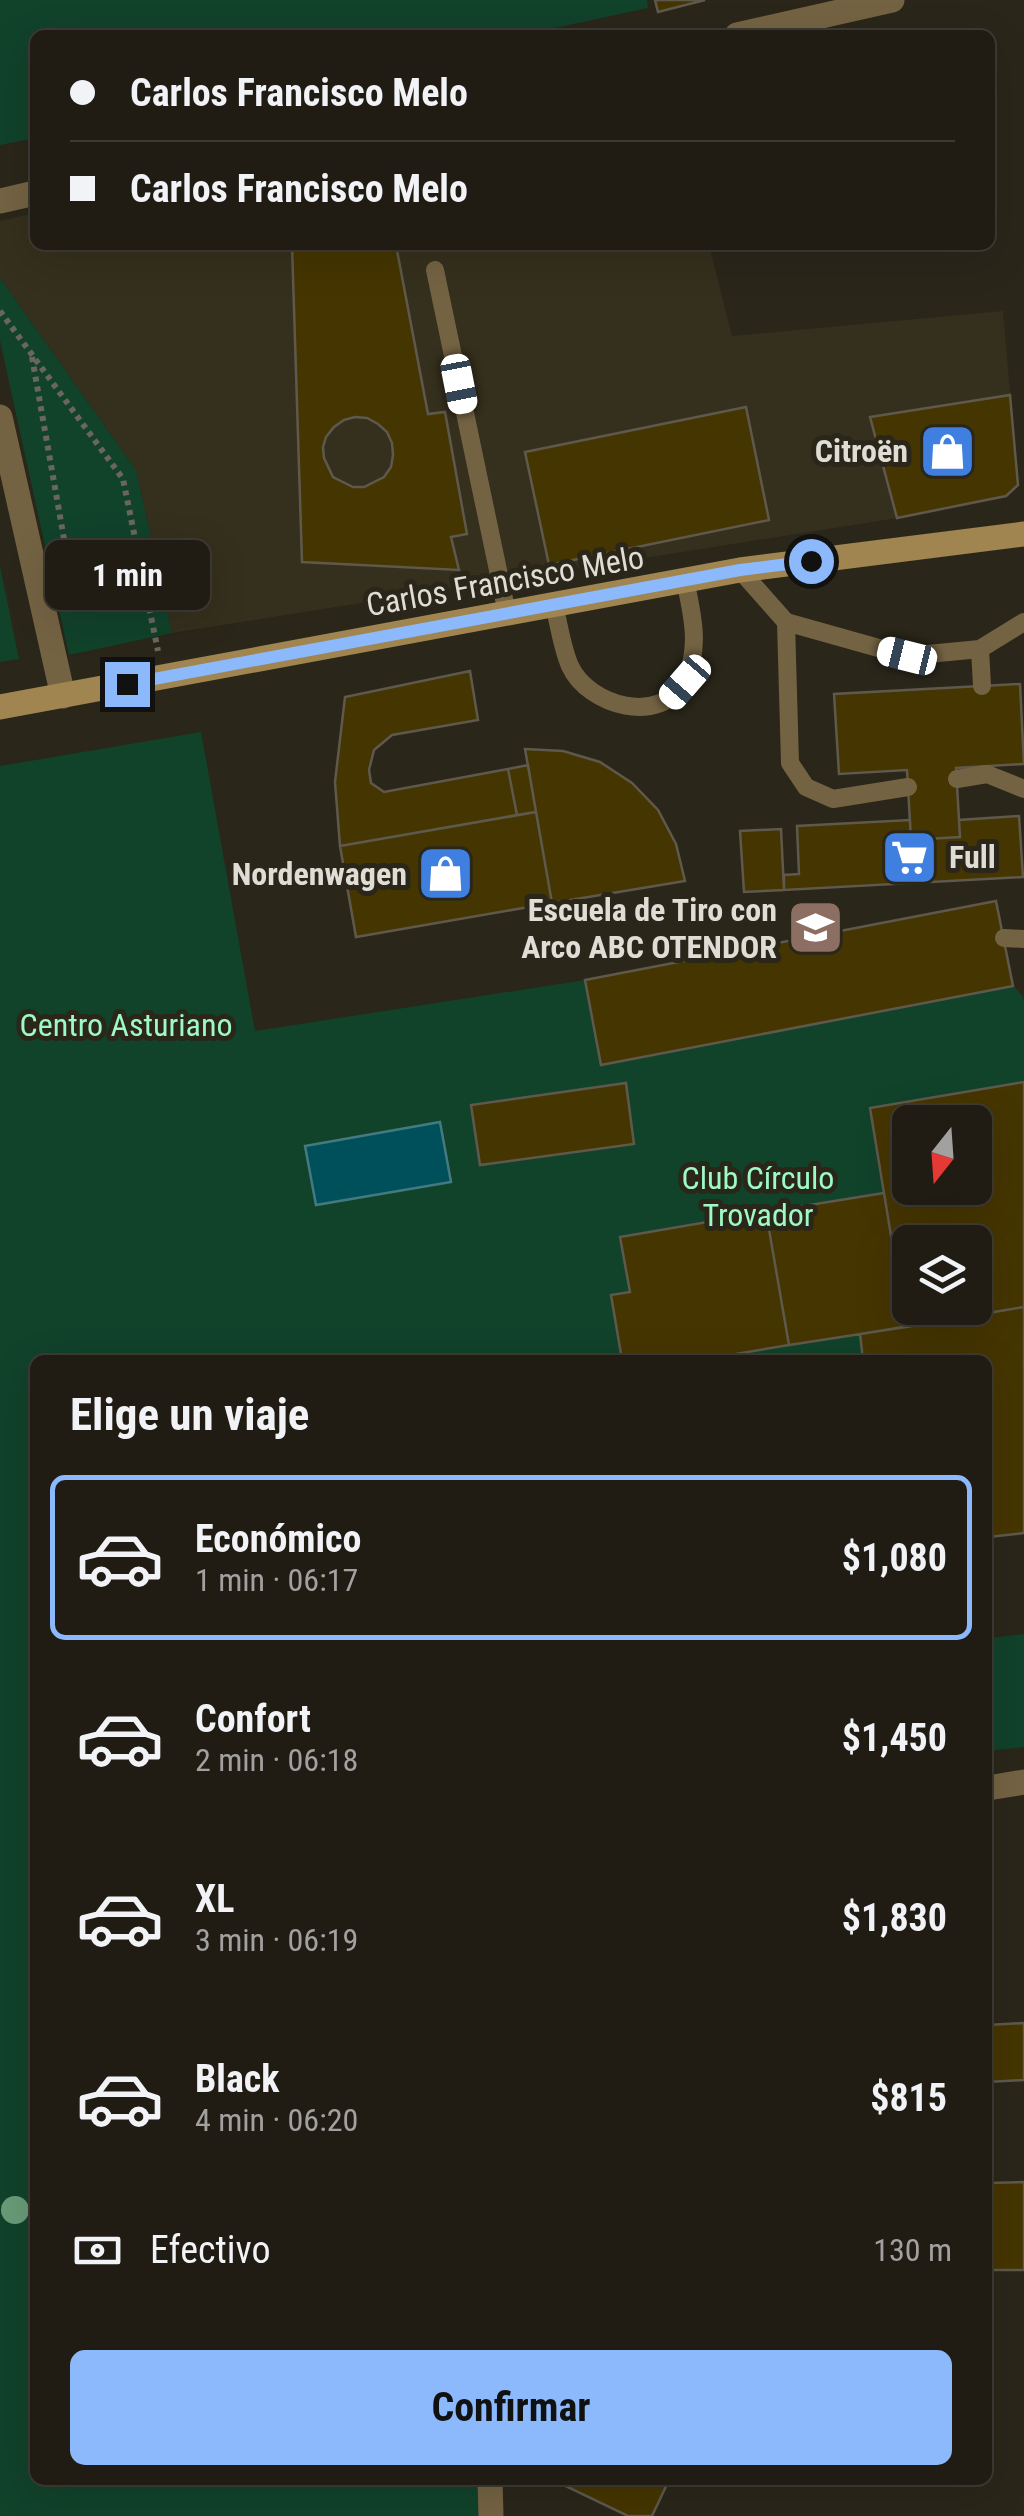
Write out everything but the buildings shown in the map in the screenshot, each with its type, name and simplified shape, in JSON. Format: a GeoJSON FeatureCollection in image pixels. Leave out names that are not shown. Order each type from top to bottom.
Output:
{"type":"FeatureCollection","features":[{"type":"Feature","properties":{"kind":"street"},"geometry":{"type":"LineString","coordinates":[[759,30],[892,0]]}},
{"type":"Feature","properties":{"kind":"street"},"geometry":{"type":"LineString","coordinates":[[0,201],[30,195]]}},
{"type":"Feature","properties":{"kind":"street"},"geometry":{"type":"LineString","coordinates":[[0,417],[62,696]]}},
{"type":"Feature","properties":{"kind":"street","name":"Carlos Francisco Melo"},"geometry":{"type":"LineString","coordinates":[[0,707],[740,570],[1024,534]]}},
{"type":"Feature","properties":{"kind":"street"},"geometry":{"type":"LineString","coordinates":[[992,1787],[1024,1782]]}},
{"type":"Feature","properties":{"kind":"street"},"geometry":{"type":"LineString","coordinates":[[490,2485],[491,2516]]}},
{"type":"Feature","properties":{"kind":"lane"},"geometry":{"type":"LineString","coordinates":[[436,270],[507,613]]}},
{"type":"Feature","properties":{"kind":"lane"},"geometry":{"type":"LineString","coordinates":[[740,570],[786,622],[907,656],[980,649],[1024,622]]}},
{"type":"Feature","properties":{"kind":"lane"},"geometry":{"type":"LineString","coordinates":[[554,605],[570,666],[583,684],[601,699],[625,706],[650,707],[671,698],[685,682],[694,650],[685,580]]}},
{"type":"Feature","properties":{"kind":"lane"},"geometry":{"type":"LineString","coordinates":[[786,622],[790,762],[806,787],[833,799],[908,787]]}},
{"type":"Feature","properties":{"kind":"lane"},"geometry":{"type":"LineString","coordinates":[[980,649],[982,686]]}},
{"type":"Feature","properties":{"kind":"lane"},"geometry":{"type":"LineString","coordinates":[[957,779],[987,770],[1024,789]]}},
{"type":"Feature","properties":{"kind":"lane"},"geometry":{"type":"LineString","coordinates":[[1004,938],[1024,938]]}},
{"type":"Feature","properties":{"kind":"path"},"geometry":{"type":"LineString","coordinates":[[0,311],[123,480],[163,677]]}},
{"type":"Feature","properties":{"kind":"path"},"geometry":{"type":"LineString","coordinates":[[31,354],[67,560]]}},
{"type":"Feature","properties":{"kind":"shaded area"},"geometry":{"type":"Polygon","coordinates":[[[30,214],[30,250],[710,250],[732,336],[1003,311],[1018,485],[1006,496],[897,518],[172,633],[136,470],[0,278],[0,221],[30,214]]]}},
{"type":"Feature","properties":{"kind":"green space"},"geometry":{"type":"Polygon","coordinates":[[[0,0],[647,0],[648,8],[545,30],[30,30],[30,139],[0,145],[0,0]]]}},
{"type":"Feature","properties":{"kind":"green space"},"geometry":{"type":"Polygon","coordinates":[[[0,278],[136,470],[172,633],[69,655],[0,341],[0,278]]]}},
{"type":"Feature","properties":{"kind":"green space"},"geometry":{"type":"Polygon","coordinates":[[[0,566],[19,659],[0,662],[0,566]]]}},
{"type":"Feature","properties":{"kind":"green space"},"geometry":{"type":"Polygon","coordinates":[[[201,732],[255,1031],[585,980],[996,901],[1013,985],[1024,1002],[1024,1533],[992,1537],[992,1355],[30,1355],[30,2485],[493,2485],[494,2516],[0,2516],[0,766],[201,732]]]}},
{"type":"Feature","properties":{"kind":"green space"},"geometry":{"type":"Polygon","coordinates":[[[1024,1634],[1024,1747],[992,1751],[992,1638],[1024,1634]]]}},
{"type":"Feature","properties":{"kind":"water"},"geometry":{"type":"Polygon","coordinates":[[[440,1122],[451,1182],[316,1205],[305,1146],[440,1122]]]}},
{"type":"Feature","properties":{"kind":"place","name":"Citroën"},"geometry":{"type":"Point","coordinates":[947,451]}},
{"type":"Feature","properties":{"kind":"place","name":"Full"},"geometry":{"type":"Point","coordinates":[910,857]}},
{"type":"Feature","properties":{"kind":"place","name":"Nordenwagen"},"geometry":{"type":"Point","coordinates":[446,874]}},
{"type":"Feature","properties":{"kind":"place","name":"Escuela de Tiro con Arco ABC OTENDOR"},"geometry":{"type":"Point","coordinates":[816,928]}},
{"type":"Feature","properties":{"kind":"route"},"geometry":{"type":"LineString","coordinates":[[127,684],[740,570],[811,561]]}},
{"type":"Feature","properties":{"kind":"park label","name":"Centro Asturiano"},"geometry":{"type":"Point","coordinates":[126,1025]}},
{"type":"Feature","properties":{"kind":"park label","name":"Club Círculo Trovador"},"geometry":{"type":"Point","coordinates":[758,1196]}}]}
